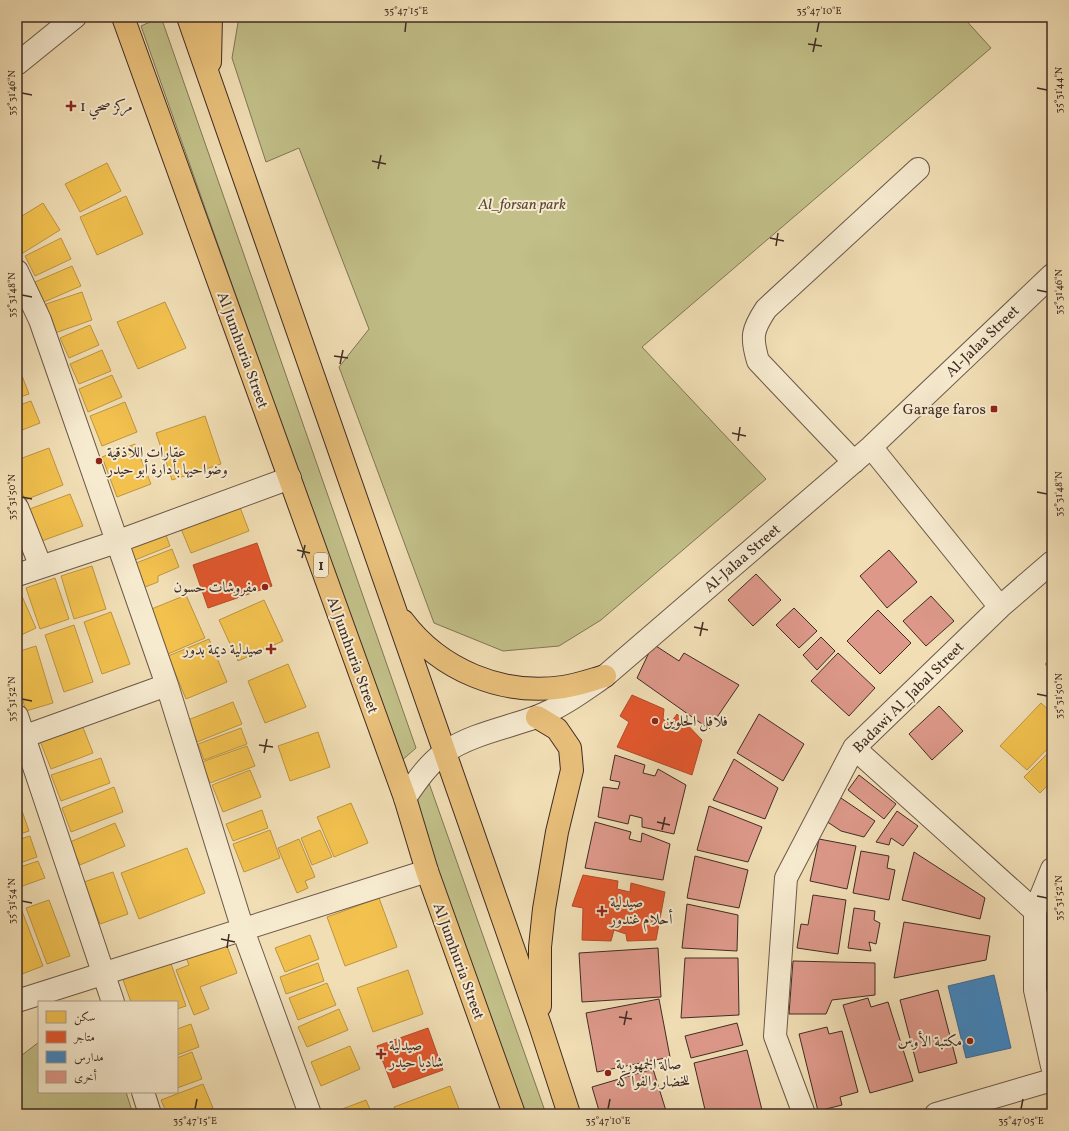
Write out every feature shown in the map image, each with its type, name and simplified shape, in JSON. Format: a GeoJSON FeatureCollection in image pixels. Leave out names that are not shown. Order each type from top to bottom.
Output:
{"type":"FeatureCollection","features":[{"type":"Feature","properties":{"kind":"main road","name":"Al Jumhuria Street"},"geometry":{"type":"LineString","coordinates":[[123,17],[290,478],[404,798],[427,871],[514,1114]]}},
{"type":"Feature","properties":{"kind":"main road"},"geometry":{"type":"LineString","coordinates":[[188,17],[540,1025],[569,1114]]}},
{"type":"Feature","properties":{"kind":"main road"},"geometry":{"type":"LineString","coordinates":[[211,17],[210,52],[213,89]]}},
{"type":"Feature","properties":{"kind":"main road"},"geometry":{"type":"LineString","coordinates":[[395,610],[423,644],[440,657],[458,669],[498,684],[520,688],[563,687],[604,676]]}},
{"type":"Feature","properties":{"kind":"main road"},"geometry":{"type":"LineString","coordinates":[[536,717],[557,729],[570,748],[572,770],[557,832],[544,909],[540,948],[540,1025]]}},
{"type":"Feature","properties":{"kind":"street"},"geometry":{"type":"LineString","coordinates":[[17,64],[75,17]]}},
{"type":"Feature","properties":{"kind":"street"},"geometry":{"type":"LineString","coordinates":[[854,462],[758,361],[752,341],[756,324],[766,309],[918,169]]}},
{"type":"Feature","properties":{"kind":"street"},"geometry":{"type":"LineString","coordinates":[[17,271],[40,320],[167,686],[243,930],[310,1114]]}},
{"type":"Feature","properties":{"kind":"street","name":"Al-Jalaa Street"},"geometry":{"type":"LineString","coordinates":[[404,798],[423,773],[445,752],[473,738],[536,717],[570,700],[604,676],[871,447],[1052,275]]}},
{"type":"Feature","properties":{"kind":"street"},"geometry":{"type":"LineString","coordinates":[[871,447],[1000,607]]}},
{"type":"Feature","properties":{"kind":"street"},"geometry":{"type":"LineString","coordinates":[[17,575],[116,542],[290,478]]}},
{"type":"Feature","properties":{"kind":"street"},"geometry":{"type":"LineString","coordinates":[[17,507],[41,567]]}},
{"type":"Feature","properties":{"kind":"street","name":"Badawi Al_Jabal Street"},"geometry":{"type":"LineString","coordinates":[[804,1114],[775,1036],[786,878],[854,748],[1000,607],[1052,562]]}},
{"type":"Feature","properties":{"kind":"street"},"geometry":{"type":"LineString","coordinates":[[21,738],[167,686]]}},
{"type":"Feature","properties":{"kind":"street"},"geometry":{"type":"LineString","coordinates":[[17,716],[21,738],[113,1001]]}},
{"type":"Feature","properties":{"kind":"street"},"geometry":{"type":"LineString","coordinates":[[854,748],[1035,911]]}},
{"type":"Feature","properties":{"kind":"street"},"geometry":{"type":"LineString","coordinates":[[1052,869],[1035,911],[1035,990],[1052,1066]]}},
{"type":"Feature","properties":{"kind":"street"},"geometry":{"type":"LineString","coordinates":[[17,1002],[427,871]]}},
{"type":"Feature","properties":{"kind":"street"},"geometry":{"type":"LineString","coordinates":[[936,1114],[1052,1080]]}},
{"type":"Feature","properties":{"kind":"street"},"geometry":{"type":"LineString","coordinates":[[143,1093],[150,1114]]}},
{"type":"Feature","properties":{"kind":"green space"},"geometry":{"type":"Polygon","coordinates":[[[161,17],[416,748],[400,762],[141,26],[161,17]]]}},
{"type":"Feature","properties":{"kind":"green space","name":"Al_forsan park"},"geometry":{"type":"Polygon","coordinates":[[[239,17],[963,17],[991,48],[642,347],[766,479],[601,620],[559,646],[503,651],[434,623],[339,367],[369,329],[299,148],[266,162],[232,58],[239,17]]]}},
{"type":"Feature","properties":{"kind":"green space"},"geometry":{"type":"Polygon","coordinates":[[[429,783],[546,1114],[522,1114],[413,804],[429,783]]]}},
{"type":"Feature","properties":{"kind":"green space"},"geometry":{"type":"Polygon","coordinates":[[[38,1043],[38,1093],[126,1093],[133,1114],[17,1114],[17,1059],[38,1043]]]}},
{"type":"Feature","properties":{"kind":"building: سكن"},"geometry":{"type":"Polygon","coordinates":[[[107,163],[121,191],[80,212],[65,184],[107,163]]]}},
{"type":"Feature","properties":{"kind":"building: سكن"},"geometry":{"type":"Polygon","coordinates":[[[17,175],[21,181],[17,184],[17,175]]]}},
{"type":"Feature","properties":{"kind":"building: سكن"},"geometry":{"type":"Polygon","coordinates":[[[126,196],[143,234],[97,255],[80,217],[126,196]]]}},
{"type":"Feature","properties":{"kind":"building: سكن"},"geometry":{"type":"Polygon","coordinates":[[[43,203],[60,230],[23,253],[17,243],[17,219],[43,203]]]}},
{"type":"Feature","properties":{"kind":"building: سكن"},"geometry":{"type":"Polygon","coordinates":[[[61,238],[71,259],[35,276],[25,256],[61,238]]]}},
{"type":"Feature","properties":{"kind":"building: سكن"},"geometry":{"type":"Polygon","coordinates":[[[72,266],[81,286],[44,302],[35,282],[72,266]]]}},
{"type":"Feature","properties":{"kind":"building: سكن"},"geometry":{"type":"Polygon","coordinates":[[[82,292],[92,320],[55,333],[46,304],[82,292]]]}},
{"type":"Feature","properties":{"kind":"building: سكن"},"geometry":{"type":"Polygon","coordinates":[[[165,302],[186,348],[138,369],[117,322],[165,302]]]}},
{"type":"Feature","properties":{"kind":"building: سكن"},"geometry":{"type":"Polygon","coordinates":[[[90,325],[99,345],[69,358],[60,338],[90,325]]]}},
{"type":"Feature","properties":{"kind":"building: سكن"},"geometry":{"type":"Polygon","coordinates":[[[102,350],[111,371],[79,384],[70,364],[102,350]]]}},
{"type":"Feature","properties":{"kind":"building: سكن"},"geometry":{"type":"Polygon","coordinates":[[[19,368],[29,394],[17,398],[17,369],[19,368]]]}},
{"type":"Feature","properties":{"kind":"building: سكن"},"geometry":{"type":"Polygon","coordinates":[[[112,375],[122,397],[88,412],[79,389],[112,375]]]}},
{"type":"Feature","properties":{"kind":"building: سكن"},"geometry":{"type":"Polygon","coordinates":[[[31,401],[40,423],[17,432],[17,406],[31,401]]]}},
{"type":"Feature","properties":{"kind":"building: سكن"},"geometry":{"type":"Polygon","coordinates":[[[125,402],[137,432],[102,446],[90,416],[125,402]]]}},
{"type":"Feature","properties":{"kind":"building: سكن"},"geometry":{"type":"Polygon","coordinates":[[[205,416],[221,464],[172,480],[156,433],[205,416]]]}},
{"type":"Feature","properties":{"kind":"building: سكن"},"geometry":{"type":"Polygon","coordinates":[[[135,444],[151,484],[117,497],[102,457],[135,444]]]}},
{"type":"Feature","properties":{"kind":"building: سكن"},"geometry":{"type":"Polygon","coordinates":[[[49,448],[63,485],[25,500],[17,480],[17,460],[49,448]]]}},
{"type":"Feature","properties":{"kind":"building: سكن"},"geometry":{"type":"Polygon","coordinates":[[[70,494],[83,526],[39,542],[27,510],[70,494]]]}},
{"type":"Feature","properties":{"kind":"building: سكن"},"geometry":{"type":"Polygon","coordinates":[[[238,502],[249,531],[191,553],[179,524],[238,502]]]}},
{"type":"Feature","properties":{"kind":"building: سكن"},"geometry":{"type":"Polygon","coordinates":[[[163,527],[170,546],[135,560],[127,541],[163,527]]]}},
{"type":"Feature","properties":{"kind":"building: سكن"},"geometry":{"type":"Polygon","coordinates":[[[172,549],[179,567],[158,576],[158,582],[140,589],[131,565],[172,549]]]}},
{"type":"Feature","properties":{"kind":"building: سكن"},"geometry":{"type":"Polygon","coordinates":[[[92,566],[106,609],[74,619],[61,576],[92,566]]]}},
{"type":"Feature","properties":{"kind":"building: سكن"},"geometry":{"type":"Polygon","coordinates":[[[55,578],[69,619],[40,629],[26,588],[55,578]]]}},
{"type":"Feature","properties":{"kind":"building: سكن"},"geometry":{"type":"Polygon","coordinates":[[[21,594],[36,628],[17,637],[17,596],[21,594]]]}},
{"type":"Feature","properties":{"kind":"building: سكن"},"geometry":{"type":"Polygon","coordinates":[[[186,595],[205,638],[168,654],[149,610],[186,595]]]}},
{"type":"Feature","properties":{"kind":"building: سكن"},"geometry":{"type":"Polygon","coordinates":[[[264,600],[283,641],[238,661],[219,620],[264,600]]]}},
{"type":"Feature","properties":{"kind":"building: سكن"},"geometry":{"type":"Polygon","coordinates":[[[111,612],[130,664],[102,674],[84,622],[111,612]]]}},
{"type":"Feature","properties":{"kind":"building: سكن"},"geometry":{"type":"Polygon","coordinates":[[[74,625],[93,682],[64,692],[45,635],[74,625]]]}},
{"type":"Feature","properties":{"kind":"building: سكن"},"geometry":{"type":"Polygon","coordinates":[[[209,639],[227,682],[186,699],[168,656],[209,639]]]}},
{"type":"Feature","properties":{"kind":"building: سكن"},"geometry":{"type":"Polygon","coordinates":[[[36,646],[53,703],[26,711],[17,681],[17,652],[36,646]]]}},
{"type":"Feature","properties":{"kind":"building: سكن"},"geometry":{"type":"Polygon","coordinates":[[[1052,657],[1052,672],[1045,664],[1052,657]]]}},
{"type":"Feature","properties":{"kind":"building: سكن"},"geometry":{"type":"Polygon","coordinates":[[[288,664],[306,707],[265,723],[248,681],[288,664]]]}},
{"type":"Feature","properties":{"kind":"building: سكن"},"geometry":{"type":"Polygon","coordinates":[[[233,702],[242,724],[197,742],[188,720],[233,702]]]}},
{"type":"Feature","properties":{"kind":"building: سكن"},"geometry":{"type":"Polygon","coordinates":[[[1041,703],[1052,713],[1052,744],[1027,770],[1000,746],[1041,703]]]}},
{"type":"Feature","properties":{"kind":"building: سكن"},"geometry":{"type":"Polygon","coordinates":[[[82,725],[93,753],[51,769],[40,741],[82,725]]]}},
{"type":"Feature","properties":{"kind":"building: سكن"},"geometry":{"type":"Polygon","coordinates":[[[241,728],[247,744],[204,760],[198,744],[241,728]]]}},
{"type":"Feature","properties":{"kind":"building: سكن"},"geometry":{"type":"Polygon","coordinates":[[[318,732],[330,767],[290,781],[278,746],[318,732]]]}},
{"type":"Feature","properties":{"kind":"building: سكن"},"geometry":{"type":"Polygon","coordinates":[[[247,746],[255,766],[210,783],[202,762],[247,746]]]}},
{"type":"Feature","properties":{"kind":"building: سكن"},"geometry":{"type":"Polygon","coordinates":[[[1052,749],[1052,781],[1040,793],[1024,777],[1052,749]]]}},
{"type":"Feature","properties":{"kind":"building: سكن"},"geometry":{"type":"Polygon","coordinates":[[[101,758],[110,783],[61,801],[51,775],[101,758]]]}},
{"type":"Feature","properties":{"kind":"building: سكن"},"geometry":{"type":"Polygon","coordinates":[[[250,770],[261,797],[223,812],[212,785],[250,770]]]}},
{"type":"Feature","properties":{"kind":"building: سكن"},"geometry":{"type":"Polygon","coordinates":[[[114,787],[123,812],[71,832],[62,808],[114,787]]]}},
{"type":"Feature","properties":{"kind":"building: سكن"},"geometry":{"type":"Polygon","coordinates":[[[351,803],[368,843],[334,857],[317,817],[351,803]]]}},
{"type":"Feature","properties":{"kind":"building: سكن"},"geometry":{"type":"Polygon","coordinates":[[[262,810],[268,828],[233,841],[226,824],[262,810]]]}},
{"type":"Feature","properties":{"kind":"building: سكن"},"geometry":{"type":"Polygon","coordinates":[[[22,811],[29,831],[17,835],[17,813],[22,811]]]}},
{"type":"Feature","properties":{"kind":"building: سكن"},"geometry":{"type":"Polygon","coordinates":[[[115,823],[125,846],[80,865],[70,842],[115,823]]]}},
{"type":"Feature","properties":{"kind":"building: سكن"},"geometry":{"type":"Polygon","coordinates":[[[270,830],[280,858],[244,872],[233,844],[270,830]]]}},
{"type":"Feature","properties":{"kind":"building: سكن"},"geometry":{"type":"Polygon","coordinates":[[[320,830],[332,857],[312,865],[301,838],[320,830]]]}},
{"type":"Feature","properties":{"kind":"building: سكن"},"geometry":{"type":"Polygon","coordinates":[[[30,836],[37,857],[17,864],[17,840],[30,836]]]}},
{"type":"Feature","properties":{"kind":"building: سكن"},"geometry":{"type":"Polygon","coordinates":[[[299,839],[315,877],[305,881],[308,888],[297,893],[278,848],[299,839]]]}},
{"type":"Feature","properties":{"kind":"building: سكن"},"geometry":{"type":"Polygon","coordinates":[[[187,848],[205,893],[139,919],[121,873],[187,848]]]}},
{"type":"Feature","properties":{"kind":"building: سكن"},"geometry":{"type":"Polygon","coordinates":[[[38,861],[45,878],[17,888],[17,868],[38,861]]]}},
{"type":"Feature","properties":{"kind":"building: سكن"},"geometry":{"type":"Polygon","coordinates":[[[113,872],[128,914],[100,924],[84,882],[113,872]]]}},
{"type":"Feature","properties":{"kind":"building: سكن"},"geometry":{"type":"Polygon","coordinates":[[[379,898],[397,947],[345,966],[327,917],[379,898]]]}},
{"type":"Feature","properties":{"kind":"building: سكن"},"geometry":{"type":"Polygon","coordinates":[[[49,900],[70,956],[47,964],[26,908],[49,900]]]}},
{"type":"Feature","properties":{"kind":"building: سكن"},"geometry":{"type":"Polygon","coordinates":[[[22,911],[43,966],[22,974],[17,961],[17,912],[22,911]]]}},
{"type":"Feature","properties":{"kind":"building: سكن"},"geometry":{"type":"Polygon","coordinates":[[[310,935],[319,959],[285,972],[275,948],[310,935]]]}},
{"type":"Feature","properties":{"kind":"building: سكن"},"geometry":{"type":"Polygon","coordinates":[[[224,938],[237,973],[200,987],[209,1009],[194,1015],[176,970],[189,965],[184,953],[224,938]]]}},
{"type":"Feature","properties":{"kind":"building: سكن"},"geometry":{"type":"Polygon","coordinates":[[[170,961],[186,1006],[178,1009],[178,1001],[131,1001],[122,977],[170,961]]]}},
{"type":"Feature","properties":{"kind":"building: سكن"},"geometry":{"type":"Polygon","coordinates":[[[318,963],[324,981],[286,994],[280,977],[318,963]]]}},
{"type":"Feature","properties":{"kind":"building: سكن"},"geometry":{"type":"Polygon","coordinates":[[[408,970],[423,1014],[373,1032],[357,988],[408,970]]]}},
{"type":"Feature","properties":{"kind":"building: سكن"},"geometry":{"type":"Polygon","coordinates":[[[327,983],[336,1005],[298,1020],[289,998],[327,983]]]}},
{"type":"Feature","properties":{"kind":"building: سكن"},"geometry":{"type":"Polygon","coordinates":[[[339,1009],[348,1030],[307,1047],[298,1027],[339,1009]]]}},
{"type":"Feature","properties":{"kind":"building: سكن"},"geometry":{"type":"Polygon","coordinates":[[[191,1024],[199,1047],[178,1055],[178,1029],[191,1024]]]}},
{"type":"Feature","properties":{"kind":"building: سكن"},"geometry":{"type":"Polygon","coordinates":[[[350,1046],[360,1069],[321,1086],[311,1062],[350,1046]]]}},
{"type":"Feature","properties":{"kind":"building: سكن"},"geometry":{"type":"Polygon","coordinates":[[[192,1052],[202,1079],[178,1088],[178,1058],[192,1052]]]}},
{"type":"Feature","properties":{"kind":"building: سكن"},"geometry":{"type":"Polygon","coordinates":[[[203,1084],[213,1108],[198,1114],[167,1114],[161,1100],[203,1084]]]}},
{"type":"Feature","properties":{"kind":"building: سكن"},"geometry":{"type":"Polygon","coordinates":[[[450,1086],[461,1114],[397,1114],[394,1107],[450,1086]]]}},
{"type":"Feature","properties":{"kind":"building: سكن"},"geometry":{"type":"Polygon","coordinates":[[[366,1100],[372,1114],[329,1114],[366,1100]]]}},
{"type":"Feature","properties":{"kind":"building: سكن"},"geometry":{"type":"Polygon","coordinates":[[[212,1111],[213,1114],[203,1114],[212,1111]]]}},
{"type":"Feature","properties":{"kind":"building: متاجر"},"geometry":{"type":"Polygon","coordinates":[[[257,543],[272,586],[208,608],[193,565],[257,543]]]}},
{"type":"Feature","properties":{"kind":"building: متاجر"},"geometry":{"type":"Polygon","coordinates":[[[632,695],[664,709],[663,719],[670,724],[677,714],[702,740],[692,775],[617,747],[629,722],[620,716],[632,695]]]}},
{"type":"Feature","properties":{"kind":"building: متاجر"},"geometry":{"type":"Polygon","coordinates":[[[583,875],[618,881],[617,889],[630,892],[631,883],[665,892],[656,940],[627,941],[626,934],[614,930],[611,941],[582,940],[583,908],[572,906],[583,875]]]}},
{"type":"Feature","properties":{"kind":"building: متاجر"},"geometry":{"type":"Polygon","coordinates":[[[428,1028],[443,1070],[393,1088],[377,1046],[428,1028]]]}},
{"type":"Feature","properties":{"kind":"building: مدارس"},"geometry":{"type":"Polygon","coordinates":[[[994,975],[1011,1048],[966,1058],[948,986],[994,975]]]}},
{"type":"Feature","properties":{"kind":"building: أخرى"},"geometry":{"type":"Polygon","coordinates":[[[889,550],[917,582],[887,608],[860,576],[889,550]]]}},
{"type":"Feature","properties":{"kind":"building: أخرى"},"geometry":{"type":"Polygon","coordinates":[[[756,574],[781,600],[753,626],[728,600],[756,574]]]}},
{"type":"Feature","properties":{"kind":"building: أخرى"},"geometry":{"type":"Polygon","coordinates":[[[931,596],[954,621],[926,646],[903,621],[931,596]]]}},
{"type":"Feature","properties":{"kind":"building: أخرى"},"geometry":{"type":"Polygon","coordinates":[[[794,608],[817,631],[799,648],[776,625],[794,608]]]}},
{"type":"Feature","properties":{"kind":"building: أخرى"},"geometry":{"type":"Polygon","coordinates":[[[878,610],[911,643],[880,674],[847,641],[878,610]]]}},
{"type":"Feature","properties":{"kind":"building: أخرى"},"geometry":{"type":"Polygon","coordinates":[[[821,637],[835,651],[817,670],[803,655],[821,637]]]}},
{"type":"Feature","properties":{"kind":"building: أخرى"},"geometry":{"type":"Polygon","coordinates":[[[653,644],[679,661],[684,653],[739,685],[709,729],[637,678],[653,644]]]}},
{"type":"Feature","properties":{"kind":"building: أخرى"},"geometry":{"type":"Polygon","coordinates":[[[838,653],[875,688],[849,716],[811,681],[838,653]]]}},
{"type":"Feature","properties":{"kind":"building: أخرى"},"geometry":{"type":"Polygon","coordinates":[[[939,706],[963,731],[932,760],[909,734],[939,706]]]}},
{"type":"Feature","properties":{"kind":"building: أخرى"},"geometry":{"type":"Polygon","coordinates":[[[759,714],[804,744],[783,781],[737,753],[759,714]]]}},
{"type":"Feature","properties":{"kind":"building: أخرى"},"geometry":{"type":"Polygon","coordinates":[[[615,755],[645,765],[643,773],[655,776],[658,769],[686,785],[674,834],[642,827],[642,818],[630,815],[628,824],[598,817],[603,787],[618,789],[620,782],[610,780],[615,755]]]}},
{"type":"Feature","properties":{"kind":"building: أخرى"},"geometry":{"type":"Polygon","coordinates":[[[734,759],[778,788],[765,819],[713,800],[734,759]]]}},
{"type":"Feature","properties":{"kind":"building: أخرى"},"geometry":{"type":"Polygon","coordinates":[[[859,775],[896,804],[884,819],[848,790],[859,775]]]}},
{"type":"Feature","properties":{"kind":"building: أخرى"},"geometry":{"type":"Polygon","coordinates":[[[838,796],[875,821],[864,837],[841,831],[823,819],[838,796]]]}},
{"type":"Feature","properties":{"kind":"building: أخرى"},"geometry":{"type":"Polygon","coordinates":[[[709,806],[762,827],[748,862],[697,850],[709,806]]]}},
{"type":"Feature","properties":{"kind":"building: أخرى"},"geometry":{"type":"Polygon","coordinates":[[[897,811],[918,826],[903,846],[891,838],[889,845],[876,842],[897,811]]]}},
{"type":"Feature","properties":{"kind":"building: أخرى"},"geometry":{"type":"Polygon","coordinates":[[[595,822],[631,832],[629,839],[641,842],[642,833],[670,844],[663,880],[585,868],[595,822]]]}},
{"type":"Feature","properties":{"kind":"building: أخرى"},"geometry":{"type":"Polygon","coordinates":[[[819,839],[856,846],[847,889],[810,881],[819,839]]]}},
{"type":"Feature","properties":{"kind":"building: أخرى"},"geometry":{"type":"Polygon","coordinates":[[[861,851],[889,856],[887,868],[895,870],[889,900],[853,893],[861,851]]]}},
{"type":"Feature","properties":{"kind":"building: أخرى"},"geometry":{"type":"Polygon","coordinates":[[[914,852],[985,898],[980,919],[902,900],[914,852]]]}},
{"type":"Feature","properties":{"kind":"building: أخرى"},"geometry":{"type":"Polygon","coordinates":[[[695,856],[748,870],[739,908],[687,898],[695,856]]]}},
{"type":"Feature","properties":{"kind":"building: أخرى"},"geometry":{"type":"Polygon","coordinates":[[[813,895],[846,900],[838,954],[797,948],[801,924],[808,925],[813,895]]]}},
{"type":"Feature","properties":{"kind":"building: أخرى"},"geometry":{"type":"Polygon","coordinates":[[[687,904],[738,915],[737,951],[682,948],[687,904]]]}},
{"type":"Feature","properties":{"kind":"building: أخرى"},"geometry":{"type":"Polygon","coordinates":[[[854,908],[875,911],[874,920],[880,923],[876,944],[869,942],[871,951],[848,948],[854,908]]]}},
{"type":"Feature","properties":{"kind":"building: أخرى"},"geometry":{"type":"Polygon","coordinates":[[[904,922],[990,936],[986,960],[894,978],[904,922]]]}},
{"type":"Feature","properties":{"kind":"building: أخرى"},"geometry":{"type":"Polygon","coordinates":[[[658,948],[661,997],[582,1002],[579,953],[658,948]]]}},
{"type":"Feature","properties":{"kind":"building: أخرى"},"geometry":{"type":"Polygon","coordinates":[[[685,958],[738,958],[739,1015],[681,1018],[685,958]]]}},
{"type":"Feature","properties":{"kind":"building: أخرى"},"geometry":{"type":"Polygon","coordinates":[[[793,961],[875,963],[875,995],[832,1000],[826,1014],[789,1014],[793,961]]]}},
{"type":"Feature","properties":{"kind":"building: أخرى"},"geometry":{"type":"Polygon","coordinates":[[[938,990],[957,1063],[919,1073],[900,1000],[938,990]]]}},
{"type":"Feature","properties":{"kind":"building: أخرى"},"geometry":{"type":"Polygon","coordinates":[[[868,998],[871,1007],[888,1002],[913,1081],[870,1093],[843,1005],[868,998]]]}},
{"type":"Feature","properties":{"kind":"building: أخرى"},"geometry":{"type":"Polygon","coordinates":[[[659,999],[670,1057],[597,1072],[586,1013],[659,999]]]}},
{"type":"Feature","properties":{"kind":"building: أخرى"},"geometry":{"type":"Polygon","coordinates":[[[737,1023],[743,1045],[691,1058],[685,1036],[737,1023]]]}},
{"type":"Feature","properties":{"kind":"building: أخرى"},"geometry":{"type":"Polygon","coordinates":[[[827,1027],[829,1034],[842,1031],[858,1092],[840,1097],[842,1105],[818,1111],[799,1034],[827,1027]]]}},
{"type":"Feature","properties":{"kind":"building: أخرى"},"geometry":{"type":"Polygon","coordinates":[[[747,1050],[763,1114],[706,1114],[694,1063],[747,1050]]]}},
{"type":"Feature","properties":{"kind":"building: أخرى"},"geometry":{"type":"Polygon","coordinates":[[[653,1069],[667,1114],[600,1114],[592,1087],[653,1069]]]}},
{"type":"Feature","properties":{"kind":"place","name":"مركز صحي 1"},"geometry":{"type":"Point","coordinates":[71,106]}},
{"type":"Feature","properties":{"kind":"place","name":"Garage faros"},"geometry":{"type":"Point","coordinates":[994,409]}},
{"type":"Feature","properties":{"kind":"place","name":"عقارات اللاذقية وضواحيها بأدارة أبو حيدر"},"geometry":{"type":"Point","coordinates":[99,461]}},
{"type":"Feature","properties":{"kind":"place","name":"مفروشات حسون"},"geometry":{"type":"Point","coordinates":[265,587]}},
{"type":"Feature","properties":{"kind":"place","name":"صيدلية ديمة بدور"},"geometry":{"type":"Point","coordinates":[271,649]}},
{"type":"Feature","properties":{"kind":"place","name":"فلافل الحلوين"},"geometry":{"type":"Point","coordinates":[655,721]}},
{"type":"Feature","properties":{"kind":"place","name":"صيدلية أحلام غندور"},"geometry":{"type":"Point","coordinates":[602,911]}},
{"type":"Feature","properties":{"kind":"place","name":"مكتبة الأوس"},"geometry":{"type":"Point","coordinates":[970,1041]}},
{"type":"Feature","properties":{"kind":"place","name":"صيدلية شاديا حيدر"},"geometry":{"type":"Point","coordinates":[381,1054]}},
{"type":"Feature","properties":{"kind":"place","name":"صالة الجمهورية للخضار والفواكه"},"geometry":{"type":"Point","coordinates":[608,1073]}}]}
